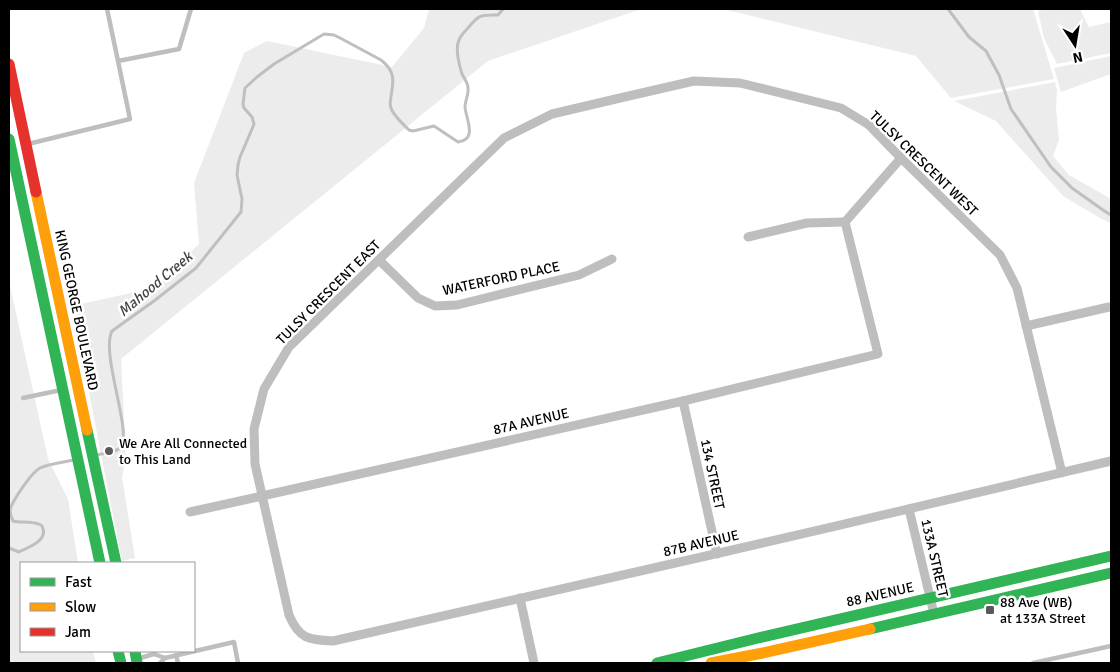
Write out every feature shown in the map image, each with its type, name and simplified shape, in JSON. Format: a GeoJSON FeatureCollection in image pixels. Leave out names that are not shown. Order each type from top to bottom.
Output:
{"type":"FeatureCollection","features":[{"type":"Feature","properties":{"kind":"main road","name":"KING GEORGE BOULEVARD"},"geometry":{"type":"LineString","coordinates":[[9,64],[116,562]]}},
{"type":"Feature","properties":{"kind":"main road"},"geometry":{"type":"LineString","coordinates":[[10,144],[100,562]]}},
{"type":"Feature","properties":{"kind":"main road","name":"88 AVENUE"},"geometry":{"type":"LineString","coordinates":[[657,663],[1111,556]]}},
{"type":"Feature","properties":{"kind":"main road"},"geometry":{"type":"LineString","coordinates":[[711,663],[764,658],[934,614],[1111,573]]}},
{"type":"Feature","properties":{"kind":"street","name":"TULSY CRESCENT WEST"},"geometry":{"type":"LineString","coordinates":[[570,110],[694,81],[740,83],[840,108],[869,124],[1000,255],[1017,288],[1062,473]]}},
{"type":"Feature","properties":{"kind":"street","name":"TULSY CRESCENT EAST"},"geometry":{"type":"LineString","coordinates":[[298,632],[293,625],[290,615],[254,464],[254,429],[264,389],[289,347],[504,138],[552,114],[570,110]]}},
{"type":"Feature","properties":{"kind":"street"},"geometry":{"type":"LineString","coordinates":[[748,237],[807,222],[846,222],[901,158]]}},
{"type":"Feature","properties":{"kind":"street","name":"87A AVENUE"},"geometry":{"type":"LineString","coordinates":[[190,512],[683,401],[878,354],[846,222]]}},
{"type":"Feature","properties":{"kind":"street","name":"WATERFORD PLACE"},"geometry":{"type":"LineString","coordinates":[[379,260],[418,298],[435,306],[457,305],[579,275],[612,259]]}},
{"type":"Feature","properties":{"kind":"street"},"geometry":{"type":"LineString","coordinates":[[1026,326],[1110,307]]}},
{"type":"Feature","properties":{"kind":"street","name":"134 STREET"},"geometry":{"type":"LineString","coordinates":[[683,401],[717,554]]}},
{"type":"Feature","properties":{"kind":"street","name":"87B AVENUE"},"geometry":{"type":"LineString","coordinates":[[298,632],[315,640],[333,641],[717,554],[1111,461]]}},
{"type":"Feature","properties":{"kind":"street","name":"133A STREET"},"geometry":{"type":"LineString","coordinates":[[909,509],[934,614]]}},
{"type":"Feature","properties":{"kind":"street"},"geometry":{"type":"LineString","coordinates":[[520,598],[534,663]]}},
{"type":"Feature","properties":{"kind":"lane"},"geometry":{"type":"LineString","coordinates":[[10,144],[26,145],[130,119],[107,9]]}},
{"type":"Feature","properties":{"kind":"lane"},"geometry":{"type":"LineString","coordinates":[[118,61],[179,49],[191,9]]}},
{"type":"Feature","properties":{"kind":"lane"},"geometry":{"type":"LineString","coordinates":[[38,274],[54,271]]}},
{"type":"Feature","properties":{"kind":"lane"},"geometry":{"type":"LineString","coordinates":[[23,398],[63,390]]}},
{"type":"Feature","properties":{"kind":"lane"},"geometry":{"type":"LineString","coordinates":[[195,651],[234,642],[238,663]]}},
{"type":"Feature","properties":{"kind":"lane"},"geometry":{"type":"LineString","coordinates":[[1034,663],[1111,646]]}},
{"type":"Feature","properties":{"kind":"lane"},"geometry":{"type":"LineString","coordinates":[[160,663],[165,658],[189,652]]}},
{"type":"Feature","properties":{"kind":"lane"},"geometry":{"type":"LineString","coordinates":[[136,658],[154,654],[165,658]]}},
{"type":"Feature","properties":{"kind":"lane"},"geometry":{"type":"LineString","coordinates":[[176,655],[178,663]]}},
{"type":"Feature","properties":{"kind":"shaded area"},"geometry":{"type":"Polygon","coordinates":[[[429,9],[641,9],[488,61],[121,359],[126,460],[122,477],[135,558],[122,561],[72,306],[153,288],[199,244],[194,183],[244,53],[267,41],[392,67],[424,28],[429,9]]]}},
{"type":"Feature","properties":{"kind":"shaded area"},"geometry":{"type":"Polygon","coordinates":[[[723,9],[1033,9],[1054,79],[951,98],[916,56],[723,9]]]}},
{"type":"Feature","properties":{"kind":"shaded area"},"geometry":{"type":"Polygon","coordinates":[[[1047,9],[1080,9],[1089,27],[1111,22],[1111,53],[1057,64],[1044,38],[1038,11],[1047,9]]]}},
{"type":"Feature","properties":{"kind":"shaded area"},"geometry":{"type":"Polygon","coordinates":[[[1111,56],[1111,74],[1061,92],[1054,68],[1111,56]]]}},
{"type":"Feature","properties":{"kind":"shaded area"},"geometry":{"type":"Polygon","coordinates":[[[1055,82],[1059,140],[1053,156],[1069,175],[1111,199],[1111,223],[1063,196],[996,121],[954,101],[1055,82]]]}},
{"type":"Feature","properties":{"kind":"shaded area"},"geometry":{"type":"Polygon","coordinates":[[[9,281],[48,459],[68,499],[78,562],[20,562],[20,652],[93,652],[96,663],[9,663],[9,281]]]}},
{"type":"Feature","properties":{"kind":"waterway","name":"Mahood Creek"},"geometry":{"type":"LineString","coordinates":[[97,455],[118,450],[123,440],[123,428],[110,357],[109,342],[112,331],[196,268],[241,212],[242,199],[237,175],[238,165],[254,124],[252,117],[244,108],[245,88],[274,64],[324,34],[334,35],[386,64],[393,80],[390,106],[396,117],[409,130],[413,131],[434,126],[458,142],[468,137],[469,133],[465,107],[468,90],[457,52],[458,43],[463,33],[478,18],[484,15],[498,15],[503,9]]}},
{"type":"Feature","properties":{"kind":"waterway"},"geometry":{"type":"LineString","coordinates":[[948,9],[969,37],[986,51],[999,75],[1011,109],[1051,167],[1072,188],[1111,215]]}},
{"type":"Feature","properties":{"kind":"waterway","name":"Mahood Creek"},"geometry":{"type":"LineString","coordinates":[[9,548],[19,552],[36,544],[43,533],[41,525],[12,520],[10,510],[23,487],[40,468],[74,460]]}},
{"type":"Feature","properties":{"kind":"traffic: fast"},"geometry":{"type":"LineString","coordinates":[[9,139],[100,562]]}},
{"type":"Feature","properties":{"kind":"traffic: fast"},"geometry":{"type":"LineString","coordinates":[[87,430],[116,562]]}},
{"type":"Feature","properties":{"kind":"traffic: fast"},"geometry":{"type":"LineString","coordinates":[[657,663],[1111,556]]}},
{"type":"Feature","properties":{"kind":"traffic: fast"},"geometry":{"type":"LineString","coordinates":[[870,629],[1111,573]]}},
{"type":"Feature","properties":{"kind":"traffic: fast"},"geometry":{"type":"LineString","coordinates":[[118,652],[121,663]]}},
{"type":"Feature","properties":{"kind":"traffic: fast"},"geometry":{"type":"LineString","coordinates":[[135,652],[137,663]]}},
{"type":"Feature","properties":{"kind":"traffic: slow"},"geometry":{"type":"LineString","coordinates":[[36,192],[87,430]]}},
{"type":"Feature","properties":{"kind":"traffic: slow"},"geometry":{"type":"LineString","coordinates":[[711,663],[870,629]]}},
{"type":"Feature","properties":{"kind":"traffic: jam"},"geometry":{"type":"LineString","coordinates":[[9,64],[36,192]]}},
{"type":"Feature","properties":{"kind":"place","name":"We Are All Connected to This Land"},"geometry":{"type":"Point","coordinates":[109,451]}},
{"type":"Feature","properties":{"kind":"place","name":"88 Ave (WB) at 133A Street"},"geometry":{"type":"Point","coordinates":[990,610]}}]}
